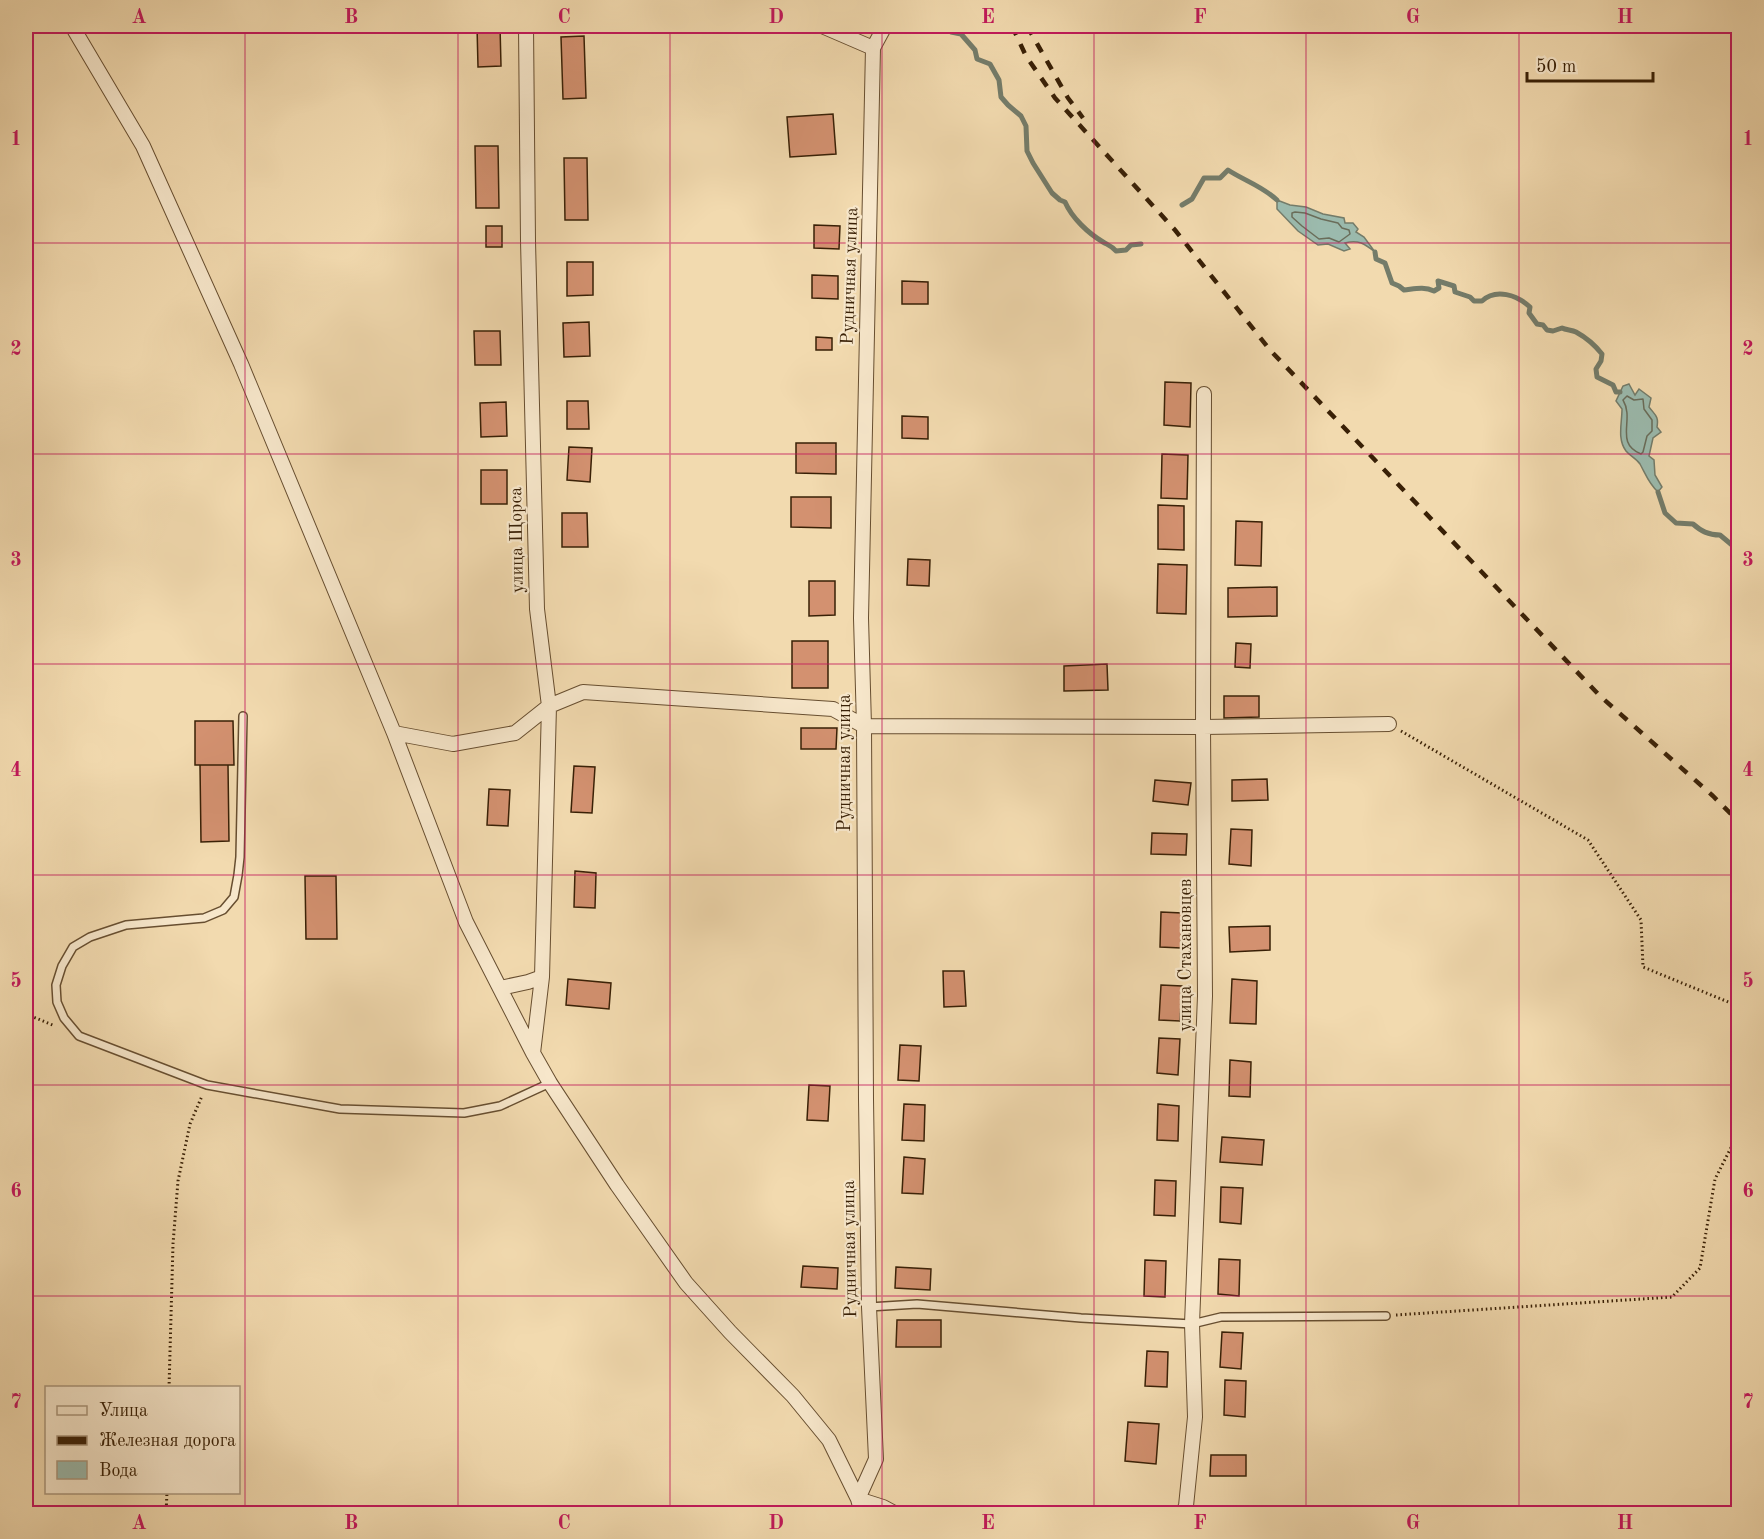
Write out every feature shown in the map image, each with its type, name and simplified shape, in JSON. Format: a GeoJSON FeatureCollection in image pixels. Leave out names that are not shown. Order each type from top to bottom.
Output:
{"type":"FeatureCollection","features":[{"type":"Feature","properties":{"kind":"street"},"geometry":{"type":"LineString","coordinates":[[72,26],[143,146],[241,364],[394,733],[466,922],[533,1053],[550,1083],[618,1185],[687,1283],[730,1332],[793,1396],[830,1440],[858,1499],[862,1514]]}},
{"type":"Feature","properties":{"kind":"street","name":"улица Щорса"},"geometry":{"type":"LineString","coordinates":[[526,26],[528,241],[537,609],[549,706],[542,977],[533,1053]]}},
{"type":"Feature","properties":{"kind":"street"},"geometry":{"type":"LineString","coordinates":[[822,26],[873,48]]}},
{"type":"Feature","properties":{"kind":"street","name":"Рудничная улица"},"geometry":{"type":"LineString","coordinates":[[858,1499],[876,1459],[869,1307],[861,618],[873,48],[885,26]]}},
{"type":"Feature","properties":{"kind":"street","name":"улица Стахановцев"},"geometry":{"type":"LineString","coordinates":[[1182,1514],[1186,1506],[1196,1417],[1192,1324],[1205,996],[1204,394]]}},
{"type":"Feature","properties":{"kind":"street"},"geometry":{"type":"LineString","coordinates":[[394,733],[453,744],[515,733],[549,706],[583,692],[833,709],[864,726],[1203,727],[1389,724]]}},
{"type":"Feature","properties":{"kind":"street"},"geometry":{"type":"LineString","coordinates":[[500,988],[542,977]]}},
{"type":"Feature","properties":{"kind":"street"},"geometry":{"type":"LineString","coordinates":[[858,1499],[884,1507],[896,1514]]}},
{"type":"Feature","properties":{"kind":"lane"},"geometry":{"type":"LineString","coordinates":[[243,716],[240,857],[234,897],[222,910],[204,918],[126,925],[90,937],[73,947],[62,966],[56,985],[57,1002],[64,1018],[79,1036],[207,1085],[340,1108],[464,1113],[500,1106],[550,1083]]}},
{"type":"Feature","properties":{"kind":"lane"},"geometry":{"type":"LineString","coordinates":[[869,1307],[917,1304],[1081,1318],[1192,1324],[1221,1317],[1386,1316]]}},
{"type":"Feature","properties":{"kind":"path"},"geometry":{"type":"LineString","coordinates":[[1389,724],[1588,840],[1641,920],[1643,967],[1738,1006]]}},
{"type":"Feature","properties":{"kind":"path"},"geometry":{"type":"LineString","coordinates":[[26,1014],[79,1036]]}},
{"type":"Feature","properties":{"kind":"path"},"geometry":{"type":"LineString","coordinates":[[170,1386],[173,1244],[178,1181],[190,1124],[207,1085]]}},
{"type":"Feature","properties":{"kind":"path"},"geometry":{"type":"LineString","coordinates":[[1386,1316],[1672,1297],[1700,1268],[1715,1179],[1738,1134]]}},
{"type":"Feature","properties":{"kind":"path"},"geometry":{"type":"LineString","coordinates":[[166,1494],[166,1514]]}},
{"type":"Feature","properties":{"kind":"water"},"geometry":{"type":"Polygon","coordinates":[[[1277,200],[1344,218],[1345,223],[1353,223],[1358,229],[1356,232],[1364,237],[1375,252],[1358,242],[1345,243],[1350,249],[1344,251],[1328,244],[1318,245],[1298,231],[1277,209],[1277,200]]]}},
{"type":"Feature","properties":{"kind":"water"},"geometry":{"type":"Polygon","coordinates":[[[1629,384],[1635,395],[1639,389],[1651,398],[1649,407],[1656,416],[1657,427],[1661,432],[1653,438],[1649,456],[1654,460],[1655,475],[1662,487],[1658,492],[1638,462],[1623,446],[1622,409],[1616,401],[1623,386],[1629,384]]]}},
{"type":"Feature","properties":{"kind":"building"},"geometry":{"type":"Polygon","coordinates":[[[477,26],[500,26],[501,66],[478,67],[477,26]]]}},
{"type":"Feature","properties":{"kind":"building"},"geometry":{"type":"Polygon","coordinates":[[[584,36],[586,98],[563,99],[561,37],[584,36]]]}},
{"type":"Feature","properties":{"kind":"building"},"geometry":{"type":"Polygon","coordinates":[[[833,114],[836,154],[790,157],[787,117],[833,114]]]}},
{"type":"Feature","properties":{"kind":"building"},"geometry":{"type":"Polygon","coordinates":[[[475,146],[498,146],[499,208],[476,208],[475,146]]]}},
{"type":"Feature","properties":{"kind":"building"},"geometry":{"type":"Polygon","coordinates":[[[564,158],[587,158],[588,220],[565,220],[564,158]]]}},
{"type":"Feature","properties":{"kind":"building"},"geometry":{"type":"Polygon","coordinates":[[[814,225],[840,226],[839,249],[814,248],[814,225]]]}},
{"type":"Feature","properties":{"kind":"building"},"geometry":{"type":"Polygon","coordinates":[[[486,226],[502,226],[502,247],[486,247],[486,226]]]}},
{"type":"Feature","properties":{"kind":"building"},"geometry":{"type":"Polygon","coordinates":[[[567,262],[593,262],[593,295],[567,296],[567,262]]]}},
{"type":"Feature","properties":{"kind":"building"},"geometry":{"type":"Polygon","coordinates":[[[812,275],[838,276],[838,299],[812,298],[812,275]]]}},
{"type":"Feature","properties":{"kind":"building"},"geometry":{"type":"Polygon","coordinates":[[[902,281],[928,282],[928,304],[902,304],[902,281]]]}},
{"type":"Feature","properties":{"kind":"building"},"geometry":{"type":"Polygon","coordinates":[[[589,322],[590,356],[564,357],[563,323],[589,322]]]}},
{"type":"Feature","properties":{"kind":"building"},"geometry":{"type":"Polygon","coordinates":[[[474,331],[500,331],[501,365],[475,365],[474,331]]]}},
{"type":"Feature","properties":{"kind":"building"},"geometry":{"type":"Polygon","coordinates":[[[816,337],[832,338],[832,350],[816,350],[816,337]]]}},
{"type":"Feature","properties":{"kind":"building"},"geometry":{"type":"Polygon","coordinates":[[[1165,382],[1191,383],[1190,427],[1164,425],[1165,382]]]}},
{"type":"Feature","properties":{"kind":"building"},"geometry":{"type":"Polygon","coordinates":[[[567,401],[588,401],[589,429],[567,429],[567,401]]]}},
{"type":"Feature","properties":{"kind":"building"},"geometry":{"type":"Polygon","coordinates":[[[506,402],[507,436],[481,437],[480,403],[506,402]]]}},
{"type":"Feature","properties":{"kind":"building"},"geometry":{"type":"Polygon","coordinates":[[[902,416],[928,417],[928,439],[902,438],[902,416]]]}},
{"type":"Feature","properties":{"kind":"building"},"geometry":{"type":"Polygon","coordinates":[[[796,443],[836,443],[836,474],[796,473],[796,443]]]}},
{"type":"Feature","properties":{"kind":"building"},"geometry":{"type":"Polygon","coordinates":[[[569,447],[592,448],[590,482],[567,480],[569,447]]]}},
{"type":"Feature","properties":{"kind":"building"},"geometry":{"type":"Polygon","coordinates":[[[1162,454],[1188,455],[1187,499],[1161,498],[1162,454]]]}},
{"type":"Feature","properties":{"kind":"building"},"geometry":{"type":"Polygon","coordinates":[[[481,470],[507,470],[507,504],[481,504],[481,470]]]}},
{"type":"Feature","properties":{"kind":"building"},"geometry":{"type":"Polygon","coordinates":[[[791,497],[831,497],[831,528],[791,527],[791,497]]]}},
{"type":"Feature","properties":{"kind":"building"},"geometry":{"type":"Polygon","coordinates":[[[1158,505],[1184,506],[1184,550],[1158,549],[1158,505]]]}},
{"type":"Feature","properties":{"kind":"building"},"geometry":{"type":"Polygon","coordinates":[[[562,513],[587,513],[588,547],[562,547],[562,513]]]}},
{"type":"Feature","properties":{"kind":"building"},"geometry":{"type":"Polygon","coordinates":[[[1236,521],[1262,522],[1261,566],[1235,565],[1236,521]]]}},
{"type":"Feature","properties":{"kind":"building"},"geometry":{"type":"Polygon","coordinates":[[[908,559],[930,560],[929,586],[907,585],[908,559]]]}},
{"type":"Feature","properties":{"kind":"building"},"geometry":{"type":"Polygon","coordinates":[[[1158,564],[1187,565],[1186,614],[1157,613],[1158,564]]]}},
{"type":"Feature","properties":{"kind":"building"},"geometry":{"type":"Polygon","coordinates":[[[809,581],[835,581],[835,615],[809,616],[809,581]]]}},
{"type":"Feature","properties":{"kind":"building"},"geometry":{"type":"Polygon","coordinates":[[[1277,587],[1277,616],[1228,617],[1228,588],[1277,587]]]}},
{"type":"Feature","properties":{"kind":"building"},"geometry":{"type":"Polygon","coordinates":[[[792,641],[828,641],[828,688],[792,688],[792,641]]]}},
{"type":"Feature","properties":{"kind":"building"},"geometry":{"type":"Polygon","coordinates":[[[1236,643],[1251,644],[1250,668],[1235,667],[1236,643]]]}},
{"type":"Feature","properties":{"kind":"building"},"geometry":{"type":"Polygon","coordinates":[[[1107,664],[1108,690],[1064,691],[1064,666],[1107,664]]]}},
{"type":"Feature","properties":{"kind":"building"},"geometry":{"type":"Polygon","coordinates":[[[1224,696],[1259,696],[1259,717],[1224,718],[1224,696]]]}},
{"type":"Feature","properties":{"kind":"building"},"geometry":{"type":"Polygon","coordinates":[[[195,721],[233,721],[234,765],[195,765],[195,721]]]}},
{"type":"Feature","properties":{"kind":"building"},"geometry":{"type":"Polygon","coordinates":[[[801,728],[837,728],[836,749],[801,749],[801,728]]]}},
{"type":"Feature","properties":{"kind":"building"},"geometry":{"type":"Polygon","coordinates":[[[200,765],[228,765],[229,841],[201,842],[200,765]]]}},
{"type":"Feature","properties":{"kind":"building"},"geometry":{"type":"Polygon","coordinates":[[[574,766],[595,767],[592,813],[571,812],[574,766]]]}},
{"type":"Feature","properties":{"kind":"building"},"geometry":{"type":"Polygon","coordinates":[[[1267,779],[1268,800],[1232,801],[1232,780],[1267,779]]]}},
{"type":"Feature","properties":{"kind":"building"},"geometry":{"type":"Polygon","coordinates":[[[1155,780],[1191,783],[1188,805],[1153,801],[1155,780]]]}},
{"type":"Feature","properties":{"kind":"building"},"geometry":{"type":"Polygon","coordinates":[[[489,789],[510,790],[508,826],[487,825],[489,789]]]}},
{"type":"Feature","properties":{"kind":"building"},"geometry":{"type":"Polygon","coordinates":[[[1231,829],[1252,830],[1251,866],[1229,864],[1231,829]]]}},
{"type":"Feature","properties":{"kind":"building"},"geometry":{"type":"Polygon","coordinates":[[[1152,833],[1187,834],[1186,855],[1151,854],[1152,833]]]}},
{"type":"Feature","properties":{"kind":"building"},"geometry":{"type":"Polygon","coordinates":[[[575,871],[596,873],[595,908],[574,907],[575,871]]]}},
{"type":"Feature","properties":{"kind":"building"},"geometry":{"type":"Polygon","coordinates":[[[305,876],[336,876],[337,939],[306,939],[305,876]]]}},
{"type":"Feature","properties":{"kind":"building"},"geometry":{"type":"Polygon","coordinates":[[[1161,912],[1182,913],[1181,948],[1160,947],[1161,912]]]}},
{"type":"Feature","properties":{"kind":"building"},"geometry":{"type":"Polygon","coordinates":[[[1270,926],[1270,950],[1230,952],[1229,927],[1270,926]]]}},
{"type":"Feature","properties":{"kind":"building"},"geometry":{"type":"Polygon","coordinates":[[[943,971],[964,971],[966,1006],[944,1007],[943,971]]]}},
{"type":"Feature","properties":{"kind":"building"},"geometry":{"type":"Polygon","coordinates":[[[568,979],[611,983],[609,1009],[566,1005],[568,979]]]}},
{"type":"Feature","properties":{"kind":"building"},"geometry":{"type":"Polygon","coordinates":[[[1232,979],[1257,981],[1256,1024],[1230,1023],[1232,979]]]}},
{"type":"Feature","properties":{"kind":"building"},"geometry":{"type":"Polygon","coordinates":[[[1161,985],[1182,986],[1180,1021],[1159,1020],[1161,985]]]}},
{"type":"Feature","properties":{"kind":"building"},"geometry":{"type":"Polygon","coordinates":[[[1159,1038],[1180,1039],[1178,1075],[1157,1073],[1159,1038]]]}},
{"type":"Feature","properties":{"kind":"building"},"geometry":{"type":"Polygon","coordinates":[[[900,1045],[921,1046],[919,1081],[898,1080],[900,1045]]]}},
{"type":"Feature","properties":{"kind":"building"},"geometry":{"type":"Polygon","coordinates":[[[1230,1060],[1251,1062],[1250,1097],[1229,1096],[1230,1060]]]}},
{"type":"Feature","properties":{"kind":"building"},"geometry":{"type":"Polygon","coordinates":[[[809,1085],[830,1086],[828,1121],[807,1120],[809,1085]]]}},
{"type":"Feature","properties":{"kind":"building"},"geometry":{"type":"Polygon","coordinates":[[[904,1104],[925,1105],[924,1141],[902,1140],[904,1104]]]}},
{"type":"Feature","properties":{"kind":"building"},"geometry":{"type":"Polygon","coordinates":[[[1158,1104],[1179,1106],[1178,1141],[1157,1140],[1158,1104]]]}},
{"type":"Feature","properties":{"kind":"building"},"geometry":{"type":"Polygon","coordinates":[[[1222,1137],[1264,1140],[1262,1165],[1220,1162],[1222,1137]]]}},
{"type":"Feature","properties":{"kind":"building"},"geometry":{"type":"Polygon","coordinates":[[[904,1157],[925,1159],[923,1194],[902,1193],[904,1157]]]}},
{"type":"Feature","properties":{"kind":"building"},"geometry":{"type":"Polygon","coordinates":[[[1155,1180],[1176,1181],[1175,1216],[1154,1215],[1155,1180]]]}},
{"type":"Feature","properties":{"kind":"building"},"geometry":{"type":"Polygon","coordinates":[[[1221,1187],[1243,1188],[1241,1224],[1220,1222],[1221,1187]]]}},
{"type":"Feature","properties":{"kind":"building"},"geometry":{"type":"Polygon","coordinates":[[[1219,1259],[1240,1260],[1239,1296],[1218,1294],[1219,1259]]]}},
{"type":"Feature","properties":{"kind":"building"},"geometry":{"type":"Polygon","coordinates":[[[1145,1260],[1166,1261],[1165,1297],[1144,1296],[1145,1260]]]}},
{"type":"Feature","properties":{"kind":"building"},"geometry":{"type":"Polygon","coordinates":[[[803,1266],[838,1268],[837,1289],[801,1287],[803,1266]]]}},
{"type":"Feature","properties":{"kind":"building"},"geometry":{"type":"Polygon","coordinates":[[[896,1267],[931,1269],[930,1290],[895,1288],[896,1267]]]}},
{"type":"Feature","properties":{"kind":"building"},"geometry":{"type":"Polygon","coordinates":[[[897,1320],[941,1320],[941,1347],[896,1347],[897,1320]]]}},
{"type":"Feature","properties":{"kind":"building"},"geometry":{"type":"Polygon","coordinates":[[[1222,1332],[1243,1333],[1241,1369],[1220,1367],[1222,1332]]]}},
{"type":"Feature","properties":{"kind":"building"},"geometry":{"type":"Polygon","coordinates":[[[1147,1351],[1168,1352],[1167,1387],[1145,1386],[1147,1351]]]}},
{"type":"Feature","properties":{"kind":"building"},"geometry":{"type":"Polygon","coordinates":[[[1225,1380],[1246,1381],[1245,1417],[1224,1415],[1225,1380]]]}},
{"type":"Feature","properties":{"kind":"building"},"geometry":{"type":"Polygon","coordinates":[[[1128,1422],[1159,1424],[1156,1464],[1125,1461],[1128,1422]]]}},
{"type":"Feature","properties":{"kind":"building"},"geometry":{"type":"Polygon","coordinates":[[[1211,1455],[1246,1455],[1246,1476],[1210,1476],[1211,1455]]]}},
{"type":"Feature","properties":{"kind":"waterway"},"geometry":{"type":"LineString","coordinates":[[949,26],[951,32],[961,34],[975,50],[977,59],[990,64],[999,80],[1001,97],[1021,116],[1026,126],[1027,151],[1052,193],[1065,202],[1086,230],[1116,251],[1141,244]]}},
{"type":"Feature","properties":{"kind":"waterway"},"geometry":{"type":"LineString","coordinates":[[1182,205],[1192,199],[1204,178],[1220,178],[1228,170],[1277,200]]}},
{"type":"Feature","properties":{"kind":"waterway"},"geometry":{"type":"LineString","coordinates":[[1375,252],[1376,259],[1385,263],[1392,283],[1404,290],[1423,288],[1434,291],[1439,288],[1438,281],[1454,286],[1455,292],[1470,297],[1474,301],[1482,301],[1500,294],[1519,299],[1530,307],[1529,313],[1537,324],[1543,325],[1547,330],[1562,328],[1574,331],[1593,344],[1602,354],[1596,369],[1597,377],[1613,385],[1616,392],[1620,392]]}},
{"type":"Feature","properties":{"kind":"waterway"},"geometry":{"type":"LineString","coordinates":[[1658,492],[1665,513],[1676,523],[1693,524],[1705,532],[1720,535],[1732,545],[1738,546]]}},
{"type":"Feature","properties":{"kind":"railway"},"geometry":{"type":"LineString","coordinates":[[1012,26],[1026,56],[1055,98],[1175,230],[1270,350],[1600,696],[1738,821]]}},
{"type":"Feature","properties":{"kind":"railway"},"geometry":{"type":"LineString","coordinates":[[1027,26],[1068,98],[1083,118]]}}]}
